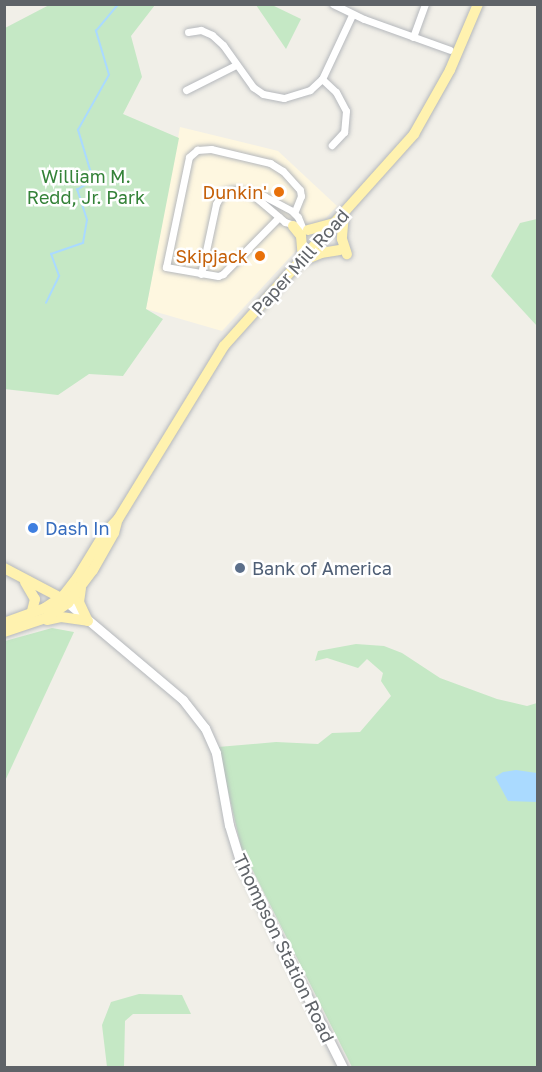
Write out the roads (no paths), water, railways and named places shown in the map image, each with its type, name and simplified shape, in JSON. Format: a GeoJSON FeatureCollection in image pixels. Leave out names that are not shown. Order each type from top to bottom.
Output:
{"type":"FeatureCollection","features":[{"type":"Feature","properties":{"kind":"main road","name":"Paper Mill Road"},"geometry":{"type":"LineString","coordinates":[[64,600],[104,534],[118,519],[224,346],[405,146],[423,120],[459,52],[478,4]]}},
{"type":"Feature","properties":{"kind":"main road"},"geometry":{"type":"LineString","coordinates":[[343,216],[344,252],[321,253],[302,260],[301,228],[328,225],[343,216]]}},
{"type":"Feature","properties":{"kind":"main road","name":"Paper Mill Road"},"geometry":{"type":"LineString","coordinates":[[4,624],[46,618],[64,600],[82,587],[114,533],[118,519]]}},
{"type":"Feature","properties":{"kind":"main road"},"geometry":{"type":"LineString","coordinates":[[4,568],[64,600]]}},
{"type":"Feature","properties":{"kind":"main road"},"geometry":{"type":"LineString","coordinates":[[21,577],[35,598],[31,619],[61,617],[88,621]]}},
{"type":"Feature","properties":{"kind":"main road"},"geometry":{"type":"LineString","coordinates":[[82,587],[79,602],[88,621]]}},
{"type":"Feature","properties":{"kind":"main road","name":"Paper Mill Road"},"geometry":{"type":"LineString","coordinates":[[4,632],[31,619]]}},
{"type":"Feature","properties":{"kind":"street"},"geometry":{"type":"LineString","coordinates":[[333,4],[352,15],[450,50]]}},
{"type":"Feature","properties":{"kind":"street"},"geometry":{"type":"LineString","coordinates":[[413,36],[425,4]]}},
{"type":"Feature","properties":{"kind":"street"},"geometry":{"type":"LineString","coordinates":[[188,32],[201,30],[212,35],[223,45],[253,87],[277,98],[304,93],[322,79],[352,15]]}},
{"type":"Feature","properties":{"kind":"street"},"geometry":{"type":"LineString","coordinates":[[186,90],[237,65]]}},
{"type":"Feature","properties":{"kind":"street"},"geometry":{"type":"LineString","coordinates":[[322,79],[336,92],[346,111],[342,136],[332,145]]}},
{"type":"Feature","properties":{"kind":"street"},"geometry":{"type":"LineString","coordinates":[[279,217],[223,274],[218,276],[201,274],[166,267],[189,157],[197,150],[211,149],[270,163],[283,171],[300,190],[301,196],[294,213]]}},
{"type":"Feature","properties":{"kind":"street"},"geometry":{"type":"LineString","coordinates":[[201,274],[219,196],[233,190],[264,196],[294,213],[301,228]]}},
{"type":"Feature","properties":{"kind":"street"},"geometry":{"type":"LineString","coordinates":[[253,195],[279,217],[322,239]]}},
{"type":"Feature","properties":{"kind":"street","name":"Thompson Station Road"},"geometry":{"type":"LineString","coordinates":[[64,600],[183,700],[205,728],[216,753],[228,825],[240,862],[343,1068]]}},
{"type":"Feature","properties":{"kind":"water"},"geometry":{"type":"Polygon","coordinates":[[[516,770],[537,773],[537,802],[508,801],[495,777],[503,772],[516,770]]]}},
{"type":"Feature","properties":{"kind":"waterway"},"geometry":{"type":"LineString","coordinates":[[46,303],[59,276],[51,254],[83,243],[87,220],[77,190],[93,180],[78,130],[109,75],[96,31],[119,4]]}},
{"type":"Feature","properties":{"kind":"place","name":"Dunkin'"},"geometry":{"type":"Point","coordinates":[279,192]}},
{"type":"Feature","properties":{"kind":"place","name":"Skipjack"},"geometry":{"type":"Point","coordinates":[260,256]}},
{"type":"Feature","properties":{"kind":"place","name":"Dash In"},"geometry":{"type":"Point","coordinates":[33,528]}},
{"type":"Feature","properties":{"kind":"place","name":"Bank of America"},"geometry":{"type":"Point","coordinates":[240,568]}},
{"type":"Feature","properties":{"kind":"park label","name":"William M. Redd, Jr. Park"},"geometry":{"type":"Point","coordinates":[86,187]}}]}
